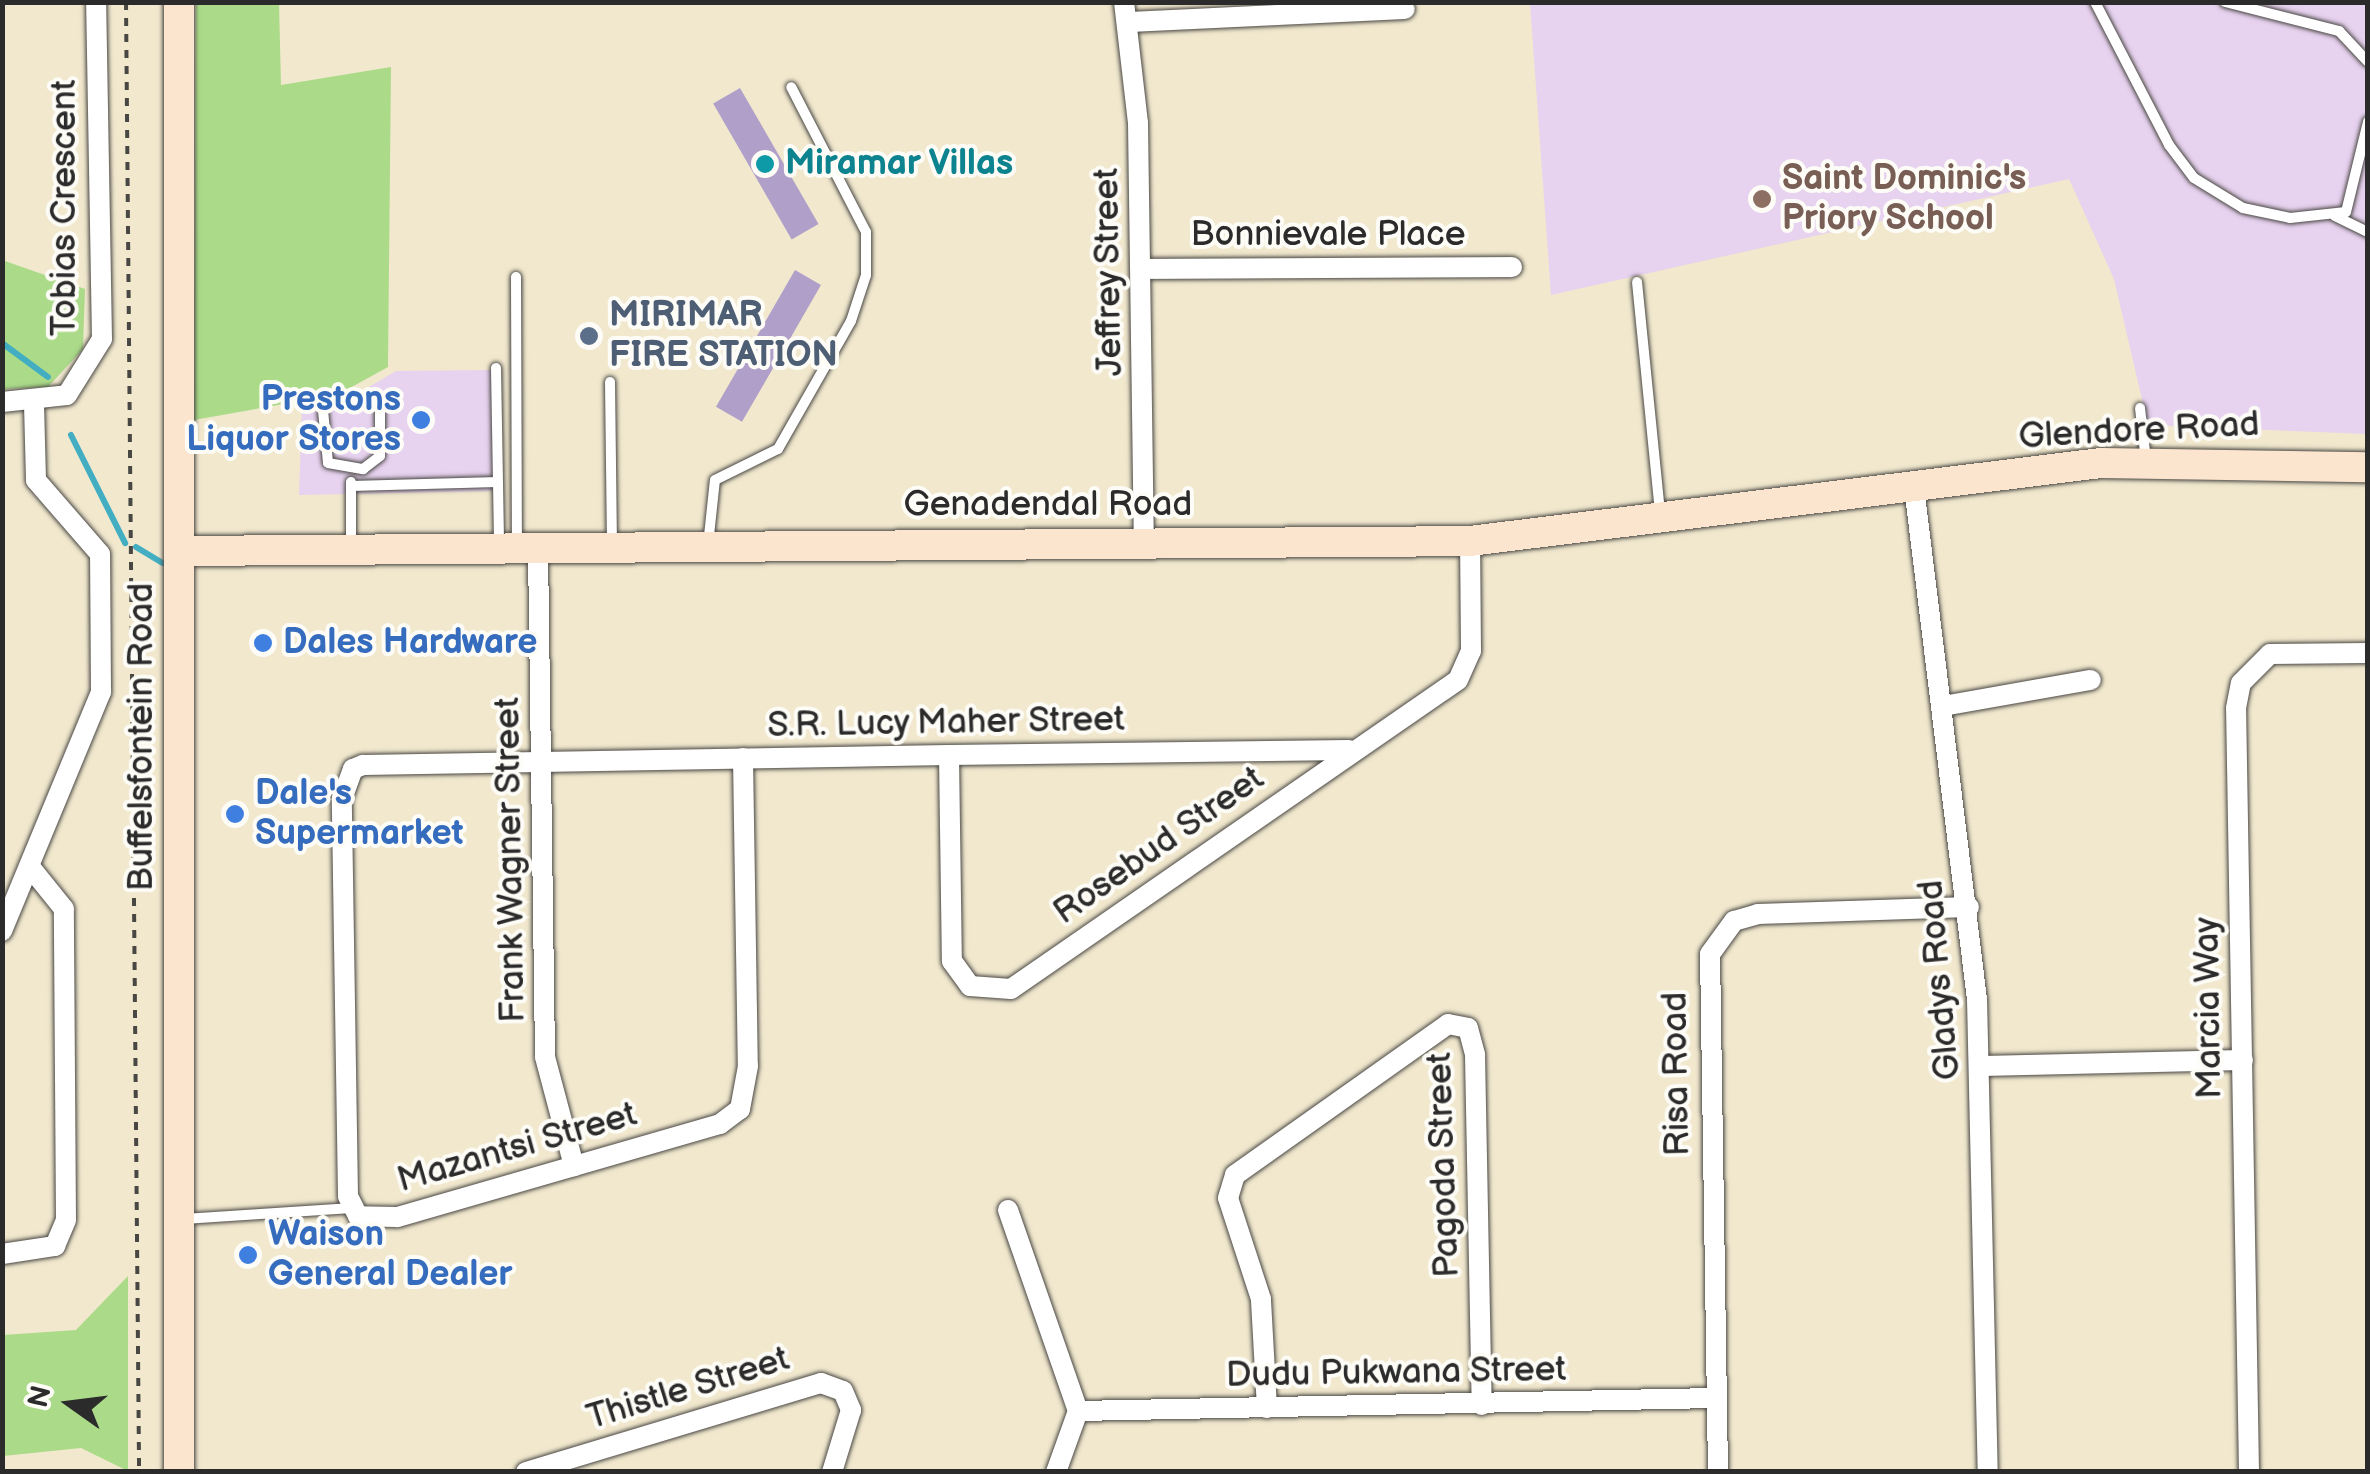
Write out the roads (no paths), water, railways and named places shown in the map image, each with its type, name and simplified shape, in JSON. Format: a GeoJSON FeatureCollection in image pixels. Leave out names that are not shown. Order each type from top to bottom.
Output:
{"type":"FeatureCollection","features":[{"type":"Feature","properties":{"kind":"street","name":"Tobias Crescent"},"geometry":{"type":"LineString","coordinates":[[2,402],[34,404],[84,380],[102,339],[96,2]]}},
{"type":"Feature","properties":{"kind":"street","name":"Buffelsfontein Road"},"geometry":{"type":"LineString","coordinates":[[179,2],[179,1472]]}},
{"type":"Feature","properties":{"kind":"street"},"geometry":{"type":"LineString","coordinates":[[1126,12],[1405,9]]}},
{"type":"Feature","properties":{"kind":"street","name":"Jeffrey Street"},"geometry":{"type":"LineString","coordinates":[[1126,12],[1143,268],[1144,542]]}},
{"type":"Feature","properties":{"kind":"street","name":"Bonnievale Place"},"geometry":{"type":"LineString","coordinates":[[1143,268],[1512,267]]}},
{"type":"Feature","properties":{"kind":"street"},"geometry":{"type":"LineString","coordinates":[[2,930],[99,709],[100,554],[31,466],[34,404]]}},
{"type":"Feature","properties":{"kind":"street","name":"Glendore Road"},"geometry":{"type":"LineString","coordinates":[[1914,487],[2146,461],[2368,467]]}},
{"type":"Feature","properties":{"kind":"street","name":"Genadendal Road"},"geometry":{"type":"LineString","coordinates":[[180,552],[1470,541],[1661,522],[1914,487]]}},
{"type":"Feature","properties":{"kind":"street","name":"Gladys Road"},"geometry":{"type":"LineString","coordinates":[[1914,487],[1969,907],[1982,1066],[1988,1472]]}},
{"type":"Feature","properties":{"kind":"street","name":"Rosebud Street"},"geometry":{"type":"LineString","coordinates":[[949,755],[949,948],[958,975],[998,991],[1028,980],[1349,750],[1440,695],[1467,666],[1470,541]]}},
{"type":"Feature","properties":{"kind":"street","name":"Frank Wagner Street"},"geometry":{"type":"LineString","coordinates":[[518,549],[544,762],[545,1057],[574,1166]]}},
{"type":"Feature","properties":{"kind":"street","name":"Marcia Way"},"geometry":{"type":"LineString","coordinates":[[2249,1472],[2241,683],[2284,651],[2368,654]]}},
{"type":"Feature","properties":{"kind":"street"},"geometry":{"type":"LineString","coordinates":[[1942,706],[2091,680]]}},
{"type":"Feature","properties":{"kind":"street","name":"S.R. Lucy Maher Street"},"geometry":{"type":"LineString","coordinates":[[544,762],[1349,750]]}},
{"type":"Feature","properties":{"kind":"street","name":"Mazantsi Street"},"geometry":{"type":"LineString","coordinates":[[544,762],[363,765],[344,784],[351,1208],[367,1220],[397,1218],[720,1124],[745,1098],[743,758]]}},
{"type":"Feature","properties":{"kind":"street"},"geometry":{"type":"LineString","coordinates":[[2,1254],[55,1246],[66,1220],[64,909],[30,868]]}},
{"type":"Feature","properties":{"kind":"street","name":"Risa Road"},"geometry":{"type":"LineString","coordinates":[[1718,1472],[1708,979],[1720,933],[1758,914],[1969,907]]}},
{"type":"Feature","properties":{"kind":"street","name":"Pagoda Street"},"geometry":{"type":"LineString","coordinates":[[1267,1408],[1261,1299],[1228,1198],[1234,1174],[1448,1024],[1468,1028],[1476,1054],[1482,1405]]}},
{"type":"Feature","properties":{"kind":"street"},"geometry":{"type":"LineString","coordinates":[[1982,1066],[2242,1060]]}},
{"type":"Feature","properties":{"kind":"street"},"geometry":{"type":"LineString","coordinates":[[1008,1210],[1078,1411],[1056,1472]]}},
{"type":"Feature","properties":{"kind":"street","name":"Thistle Street"},"geometry":{"type":"LineString","coordinates":[[526,1472],[821,1383],[843,1391],[851,1410],[832,1472]]}},
{"type":"Feature","properties":{"kind":"street","name":"Dudu Pukwana Street"},"geometry":{"type":"LineString","coordinates":[[1078,1411],[1715,1398]]}},
{"type":"Feature","properties":{"kind":"lane"},"geometry":{"type":"LineString","coordinates":[[2096,2],[2194,178],[2271,216],[2334,216],[2368,232]]}},
{"type":"Feature","properties":{"kind":"lane"},"geometry":{"type":"LineString","coordinates":[[2225,2],[2339,31],[2368,62]]}},
{"type":"Feature","properties":{"kind":"lane"},"geometry":{"type":"LineString","coordinates":[[708,546],[715,480],[778,450],[851,321],[866,275],[866,232],[790,87]]}},
{"type":"Feature","properties":{"kind":"lane"},"geometry":{"type":"LineString","coordinates":[[2334,216],[2354,200],[2368,122]]}},
{"type":"Feature","properties":{"kind":"lane"},"geometry":{"type":"LineString","coordinates":[[516,277],[518,549]]}},
{"type":"Feature","properties":{"kind":"lane"},"geometry":{"type":"LineString","coordinates":[[1636,282],[1661,522]]}},
{"type":"Feature","properties":{"kind":"lane"},"geometry":{"type":"LineString","coordinates":[[496,368],[498,482],[518,549]]}},
{"type":"Feature","properties":{"kind":"lane"},"geometry":{"type":"LineString","coordinates":[[610,382],[612,548]]}},
{"type":"Feature","properties":{"kind":"lane"},"geometry":{"type":"LineString","coordinates":[[351,471],[380,456],[380,402]]}},
{"type":"Feature","properties":{"kind":"lane"},"geometry":{"type":"LineString","coordinates":[[2140,408],[2146,461]]}},
{"type":"Feature","properties":{"kind":"lane"},"geometry":{"type":"LineString","coordinates":[[322,410],[323,456],[351,471]]}},
{"type":"Feature","properties":{"kind":"lane"},"geometry":{"type":"LineString","coordinates":[[351,471],[351,551]]}},
{"type":"Feature","properties":{"kind":"lane"},"geometry":{"type":"LineString","coordinates":[[352,486],[498,482]]}},
{"type":"Feature","properties":{"kind":"lane"},"geometry":{"type":"LineString","coordinates":[[179,1219],[351,1208]]}},
{"type":"Feature","properties":{"kind":"waterway"},"geometry":{"type":"LineString","coordinates":[[2,343],[48,377]]}},
{"type":"Feature","properties":{"kind":"waterway"},"geometry":{"type":"LineString","coordinates":[[71,435],[125,543]]}},
{"type":"Feature","properties":{"kind":"waterway"},"geometry":{"type":"LineString","coordinates":[[136,547],[163,563]]}},
{"type":"Feature","properties":{"kind":"place","name":"Miramar Villas"},"geometry":{"type":"Point","coordinates":[765,164]}},
{"type":"Feature","properties":{"kind":"place","name":"Saint Dominic's Priory School"},"geometry":{"type":"Point","coordinates":[1762,199]}},
{"type":"Feature","properties":{"kind":"place","name":"MIRIMAR FIRE STATION"},"geometry":{"type":"Point","coordinates":[589,336]}},
{"type":"Feature","properties":{"kind":"place","name":"Prestons Liquor Stores"},"geometry":{"type":"Point","coordinates":[421,420]}},
{"type":"Feature","properties":{"kind":"place","name":"Dales Hardware"},"geometry":{"type":"Point","coordinates":[263,643]}},
{"type":"Feature","properties":{"kind":"place","name":"Dale's Supermarket"},"geometry":{"type":"Point","coordinates":[235,814]}},
{"type":"Feature","properties":{"kind":"place","name":"Waison General Dealer"},"geometry":{"type":"Point","coordinates":[248,1255]}}]}
